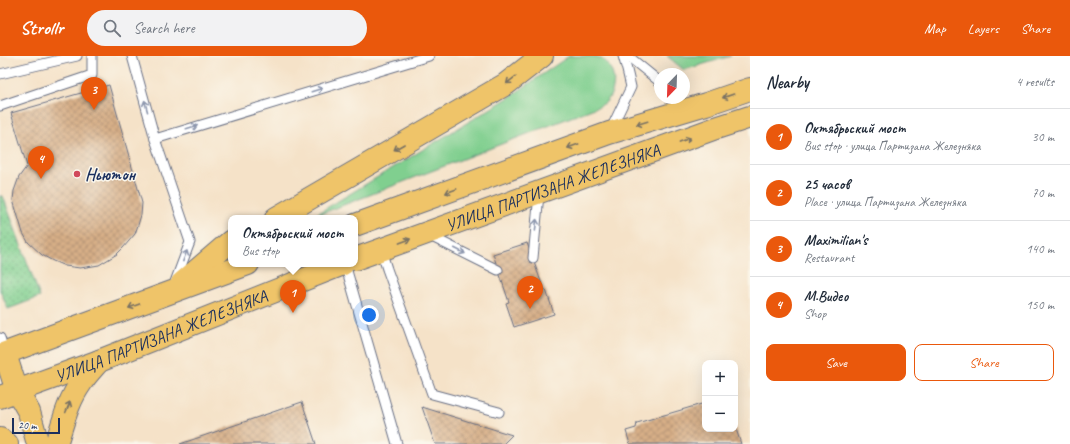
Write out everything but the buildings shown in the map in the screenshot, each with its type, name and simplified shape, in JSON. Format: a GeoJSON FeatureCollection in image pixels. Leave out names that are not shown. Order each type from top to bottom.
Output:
{"type":"FeatureCollection","features":[{"type":"Feature","properties":{"kind":"main road"},"geometry":{"type":"LineString","coordinates":[[281,215],[506,84],[542,56]]}},
{"type":"Feature","properties":{"kind":"main road","name":"УЛИЦА ПАРТИЗАНА ЖЕЛЕЗНЯКА"},"geometry":{"type":"LineString","coordinates":[[690,104],[750,89]]}},
{"type":"Feature","properties":{"kind":"main road","name":"УЛИЦА ПАРТИЗАНА ЖЕЛЕЗНЯКА"},"geometry":{"type":"LineString","coordinates":[[358,224],[689,104]]}},
{"type":"Feature","properties":{"kind":"main road","name":"УЛИЦА ПАРТИЗАНА ЖЕЛЕЗНЯКА"},"geometry":{"type":"LineString","coordinates":[[358,258],[750,117]]}},
{"type":"Feature","properties":{"kind":"main road"},"geometry":{"type":"LineString","coordinates":[[171,292],[228,244]]}},
{"type":"Feature","properties":{"kind":"main road"},"geometry":{"type":"LineString","coordinates":[[38,444],[29,412],[9,394],[2,349],[171,292],[240,267]]}},
{"type":"Feature","properties":{"kind":"main road","name":"УЛИЦА ПАРТИЗАНА ЖЕЛЕЗНЯКА"},"geometry":{"type":"LineString","coordinates":[[9,394],[99,361],[336,267]]}},
{"type":"Feature","properties":{"kind":"main road"},"geometry":{"type":"LineString","coordinates":[[56,444],[65,414],[72,399],[81,382],[99,361]]}},
{"type":"Feature","properties":{"kind":"main road"},"geometry":{"type":"LineString","coordinates":[[0,439],[8,444]]}},
{"type":"Feature","properties":{"kind":"lane"},"geometry":{"type":"LineString","coordinates":[[0,74],[77,56]]}},
{"type":"Feature","properties":{"kind":"lane"},"geometry":{"type":"LineString","coordinates":[[0,106],[92,75],[92,56]]}},
{"type":"Feature","properties":{"kind":"lane"},"geometry":{"type":"LineString","coordinates":[[132,56],[155,139],[190,242],[171,292]]}},
{"type":"Feature","properties":{"kind":"lane"},"geometry":{"type":"LineString","coordinates":[[155,139],[429,56]]}},
{"type":"Feature","properties":{"kind":"lane"},"geometry":{"type":"LineString","coordinates":[[610,133],[631,87],[628,70],[623,56]]}},
{"type":"Feature","properties":{"kind":"lane"},"geometry":{"type":"LineString","coordinates":[[628,56],[654,77]]}},
{"type":"Feature","properties":{"kind":"lane"},"geometry":{"type":"LineString","coordinates":[[532,258],[539,193]]}},
{"type":"Feature","properties":{"kind":"lane"},"geometry":{"type":"LineString","coordinates":[[425,233],[498,270]]}},
{"type":"Feature","properties":{"kind":"lane"},"geometry":{"type":"LineString","coordinates":[[381,249],[432,394],[499,412]]}},
{"type":"Feature","properties":{"kind":"lane"},"geometry":{"type":"LineString","coordinates":[[345,267],[397,444]]}},
{"type":"Feature","properties":{"kind":"green space"},"geometry":{"type":"Polygon","coordinates":[[[569,56],[598,57],[608,65],[613,77],[613,90],[606,102],[600,106],[315,215],[508,98],[569,56]]]}},
{"type":"Feature","properties":{"kind":"green space"},"geometry":{"type":"Polygon","coordinates":[[[667,56],[731,56],[690,68],[682,68],[667,56]]]}},
{"type":"Feature","properties":{"kind":"green space"},"geometry":{"type":"Polygon","coordinates":[[[0,196],[3,196],[40,297],[8,309],[0,290],[0,196]]]}},
{"type":"Feature","properties":{"kind":"place","name":"Maximilian's"},"geometry":{"type":"Point","coordinates":[94,110]}},
{"type":"Feature","properties":{"kind":"place","name":"Ньютон"},"geometry":{"type":"Point","coordinates":[77,174]}},
{"type":"Feature","properties":{"kind":"place","name":"М.Видео"},"geometry":{"type":"Point","coordinates":[41,179]}},
{"type":"Feature","properties":{"kind":"place","name":"25 часов"},"geometry":{"type":"Point","coordinates":[530,309]}},
{"type":"Feature","properties":{"kind":"place","name":"Октябрьский мост"},"geometry":{"type":"Point","coordinates":[293,313]}}]}
